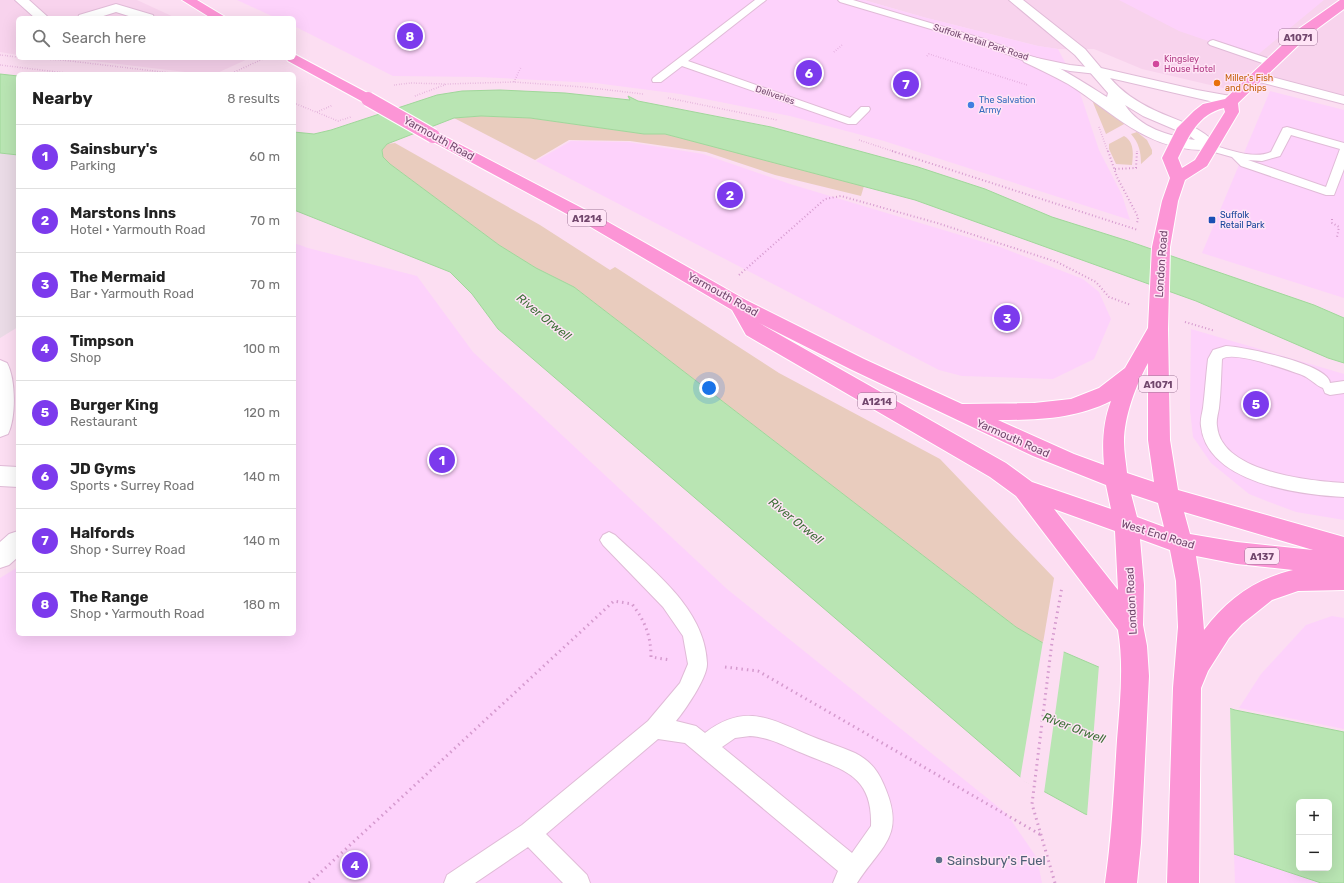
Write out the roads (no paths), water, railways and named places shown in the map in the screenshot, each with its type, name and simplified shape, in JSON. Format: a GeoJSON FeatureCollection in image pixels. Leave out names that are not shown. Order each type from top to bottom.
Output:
{"type":"FeatureCollection","features":[{"type":"Feature","properties":{"kind":"main road"},"geometry":{"type":"LineString","coordinates":[[188,0],[217,16]]}},
{"type":"Feature","properties":{"kind":"main road","name":"A1071"},"geometry":{"type":"LineString","coordinates":[[1178,178],[1170,158],[1185,128],[1208,107],[1230,101],[1257,77],[1304,30],[1344,3]]}},
{"type":"Feature","properties":{"kind":"main road","name":"Yarmouth Road"},"geometry":{"type":"LineString","coordinates":[[296,59],[433,136],[595,222],[739,305],[956,412],[1066,461],[1168,497]]}},
{"type":"Feature","properties":{"kind":"main road"},"geometry":{"type":"LineString","coordinates":[[1178,178],[1201,164],[1232,112],[1230,101]]}},
{"type":"Feature","properties":{"kind":"main road","name":"London Road"},"geometry":{"type":"LineString","coordinates":[[1178,178],[1170,201],[1161,242],[1158,329],[1159,440],[1168,497],[1181,543],[1188,582],[1191,627],[1187,688],[1184,878]]}},
{"type":"Feature","properties":{"kind":"main road","name":"A1214"},"geometry":{"type":"LineString","coordinates":[[739,305],[753,330],[998,470],[1024,489]]}},
{"type":"Feature","properties":{"kind":"main road","name":"London Road"},"geometry":{"type":"LineString","coordinates":[[1121,883],[1126,843],[1135,676],[1134,646],[1130,625],[1131,584],[1127,525],[1116,479],[1114,441],[1118,412],[1132,373],[1158,329]]}},
{"type":"Feature","properties":{"kind":"main road"},"geometry":{"type":"LineString","coordinates":[[956,412],[1032,410],[1074,407],[1104,396],[1132,373]]}},
{"type":"Feature","properties":{"kind":"main road"},"geometry":{"type":"LineString","coordinates":[[1024,489],[1130,625]]}},
{"type":"Feature","properties":{"kind":"main road","name":"West End Road"},"geometry":{"type":"LineString","coordinates":[[1024,489],[1181,543],[1237,553],[1344,564]]}},
{"type":"Feature","properties":{"kind":"main road"},"geometry":{"type":"LineString","coordinates":[[1168,497],[1344,548]]}},
{"type":"Feature","properties":{"kind":"main road"},"geometry":{"type":"LineString","coordinates":[[1187,688],[1199,660],[1208,646],[1232,616],[1253,598],[1275,586],[1298,580],[1344,578]]}},
{"type":"Feature","properties":{"kind":"street"},"geometry":{"type":"LineString","coordinates":[[21,0],[41,16]]}},
{"type":"Feature","properties":{"kind":"street"},"geometry":{"type":"LineString","coordinates":[[1005,0],[1017,3],[1080,52],[1115,93],[1148,113],[1185,128],[1203,139],[1211,148]]}},
{"type":"Feature","properties":{"kind":"street"},"geometry":{"type":"LineString","coordinates":[[90,16],[116,8],[142,16]]}},
{"type":"Feature","properties":{"kind":"street"},"geometry":{"type":"LineString","coordinates":[[1029,59],[1072,81],[1148,132],[1177,142],[1211,148]]}},
{"type":"Feature","properties":{"kind":"street"},"geometry":{"type":"LineString","coordinates":[[1097,71],[1125,76],[1184,92],[1230,101]]}},
{"type":"Feature","properties":{"kind":"street"},"geometry":{"type":"LineString","coordinates":[[1257,77],[1344,100]]}},
{"type":"Feature","properties":{"kind":"street"},"geometry":{"type":"LineString","coordinates":[[1115,93],[1114,100],[1124,115]]}},
{"type":"Feature","properties":{"kind":"street"},"geometry":{"type":"LineString","coordinates":[[0,368],[3,380],[3,400],[0,428]]}},
{"type":"Feature","properties":{"kind":"street"},"geometry":{"type":"LineString","coordinates":[[0,476],[16,477]]}},
{"type":"Feature","properties":{"kind":"street"},"geometry":{"type":"LineString","coordinates":[[0,557],[16,544]]}},
{"type":"Feature","properties":{"kind":"lane"},"geometry":{"type":"LineString","coordinates":[[657,80],[761,0]]}},
{"type":"Feature","properties":{"kind":"lane","name":"Suffolk Retail Park Road"},"geometry":{"type":"LineString","coordinates":[[843,0],[974,38],[1029,59],[1070,68],[1097,71]]}},
{"type":"Feature","properties":{"kind":"lane"},"geometry":{"type":"LineString","coordinates":[[1213,43],[1272,62]]}},
{"type":"Feature","properties":{"kind":"lane","name":"Deliveries"},"geometry":{"type":"LineString","coordinates":[[681,62],[852,122],[864,109]]}},
{"type":"Feature","properties":{"kind":"lane"},"geometry":{"type":"LineString","coordinates":[[1211,148],[1237,156],[1273,156],[1276,154],[1287,130],[1344,147]]}},
{"type":"Feature","properties":{"kind":"lane"},"geometry":{"type":"LineString","coordinates":[[1237,156],[1245,164],[1330,192],[1344,152]]}},
{"type":"Feature","properties":{"kind":"lane"},"geometry":{"type":"LineString","coordinates":[[1332,386],[1309,372],[1247,353],[1226,351],[1218,354],[1215,359],[1209,428],[1212,439],[1227,456],[1238,465],[1257,474],[1283,484],[1344,490]]}},
{"type":"Feature","properties":{"kind":"lane"},"geometry":{"type":"LineString","coordinates":[[455,883],[530,833],[655,728],[671,712],[687,690],[698,664],[692,633],[670,601],[609,540]]}},
{"type":"Feature","properties":{"kind":"lane"},"geometry":{"type":"LineString","coordinates":[[655,728],[689,733],[848,876],[873,843],[882,827],[879,800],[873,781],[862,768],[846,760],[758,725],[742,726],[729,730],[705,746]]}},
{"type":"Feature","properties":{"kind":"lane"},"geometry":{"type":"LineString","coordinates":[[530,833],[579,883]]}},
{"type":"Feature","properties":{"kind":"water"},"geometry":{"type":"Polygon","coordinates":[[[0,74],[16,76],[16,155],[0,153],[0,74]]]}},
{"type":"Feature","properties":{"kind":"water","name":"River Orwell"},"geometry":{"type":"Polygon","coordinates":[[[500,90],[565,93],[630,100],[628,96],[638,101],[771,127],[918,167],[985,189],[1052,217],[1128,241],[1314,305],[1344,318],[1344,363],[1328,358],[1196,301],[915,200],[665,134],[644,134],[530,118],[481,116],[454,118],[387,144],[382,150],[383,157],[390,164],[499,245],[536,268],[574,287],[1016,627],[1043,643],[1101,668],[1235,710],[1344,732],[1344,883],[1321,883],[1234,854],[1085,814],[1025,781],[498,329],[472,294],[450,272],[296,211],[296,132],[314,134],[331,130],[437,95],[462,91],[500,90]]]}},
{"type":"Feature","properties":{"kind":"place","name":"The Range"},"geometry":{"type":"Point","coordinates":[410,36]}},
{"type":"Feature","properties":{"kind":"place","name":"Kingsley House Hotel"},"geometry":{"type":"Point","coordinates":[1156,64]}},
{"type":"Feature","properties":{"kind":"place","name":"JD Gyms"},"geometry":{"type":"Point","coordinates":[809,73]}},
{"type":"Feature","properties":{"kind":"place","name":"Miller's Fish and Chips"},"geometry":{"type":"Point","coordinates":[1217,83]}},
{"type":"Feature","properties":{"kind":"place","name":"Halfords"},"geometry":{"type":"Point","coordinates":[906,84]}},
{"type":"Feature","properties":{"kind":"place","name":"The Salvation Army"},"geometry":{"type":"Point","coordinates":[971,105]}},
{"type":"Feature","properties":{"kind":"place","name":"Marstons Inns"},"geometry":{"type":"Point","coordinates":[730,195]}},
{"type":"Feature","properties":{"kind":"place","name":"Suffolk Retail Park"},"geometry":{"type":"Point","coordinates":[1212,220]}},
{"type":"Feature","properties":{"kind":"place","name":"The Mermaid"},"geometry":{"type":"Point","coordinates":[1007,318]}},
{"type":"Feature","properties":{"kind":"place","name":"Burger King"},"geometry":{"type":"Point","coordinates":[1256,404]}},
{"type":"Feature","properties":{"kind":"place","name":"Sainsbury's"},"geometry":{"type":"Point","coordinates":[442,460]}},
{"type":"Feature","properties":{"kind":"place","name":"Sainsbury's Fuel"},"geometry":{"type":"Point","coordinates":[939,860]}},
{"type":"Feature","properties":{"kind":"place","name":"Timpson"},"geometry":{"type":"Point","coordinates":[355,865]}}]}
